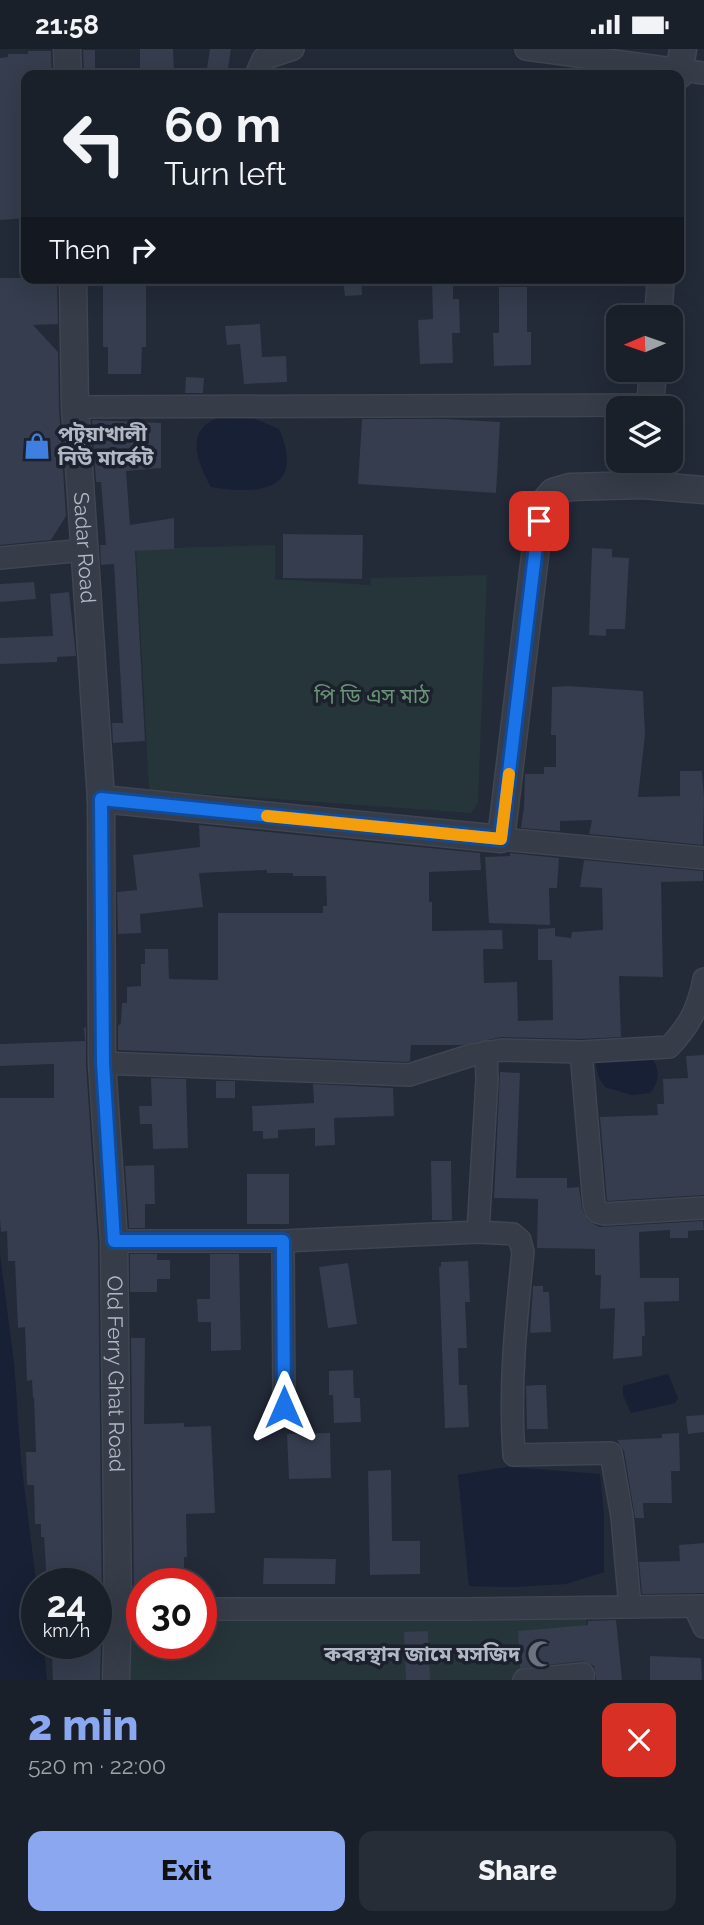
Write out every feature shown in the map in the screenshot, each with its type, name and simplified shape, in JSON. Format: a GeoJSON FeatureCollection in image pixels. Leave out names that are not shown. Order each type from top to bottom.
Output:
{"type":"FeatureCollection","features":[{"type":"Feature","properties":{"kind":"street"},"geometry":{"type":"LineString","coordinates":[[67,49],[68,70]]}},
{"type":"Feature","properties":{"kind":"street"},"geometry":{"type":"LineString","coordinates":[[258,70],[263,59],[293,49]]}},
{"type":"Feature","properties":{"kind":"street"},"geometry":{"type":"LineString","coordinates":[[526,49],[686,67]]}},
{"type":"Feature","properties":{"kind":"street","name":"Sadar Road"},"geometry":{"type":"LineString","coordinates":[[73,284],[75,407],[96,690]]}},
{"type":"Feature","properties":{"kind":"street"},"geometry":{"type":"LineString","coordinates":[[659,305],[661,284]]}},
{"type":"Feature","properties":{"kind":"street"},"geometry":{"type":"LineString","coordinates":[[75,407],[606,406]]}},
{"type":"Feature","properties":{"kind":"street"},"geometry":{"type":"LineString","coordinates":[[501,839],[541,506],[553,492],[643,473],[704,490]]}},
{"type":"Feature","properties":{"kind":"street"},"geometry":{"type":"LineString","coordinates":[[0,558],[84,550]]}},
{"type":"Feature","properties":{"kind":"street","name":"Old Ferry Ghat Road"},"geometry":{"type":"LineString","coordinates":[[96,690],[101,799],[103,1063],[128,1568]]}},
{"type":"Feature","properties":{"kind":"street"},"geometry":{"type":"LineString","coordinates":[[101,799],[704,858]]}},
{"type":"Feature","properties":{"kind":"street"},"geometry":{"type":"LineString","coordinates":[[103,1063],[409,1075],[472,1055],[502,1050],[581,1052],[669,1047],[687,1027],[700,1000],[704,979]]}},
{"type":"Feature","properties":{"kind":"street"},"geometry":{"type":"LineString","coordinates":[[478,1232],[487,1079],[486,1052]]}},
{"type":"Feature","properties":{"kind":"street"},"geometry":{"type":"LineString","coordinates":[[581,1052],[594,1204],[597,1212],[604,1214],[704,1208]]}},
{"type":"Feature","properties":{"kind":"street"},"geometry":{"type":"LineString","coordinates":[[114,1241],[283,1241],[478,1232],[513,1234],[520,1240],[523,1252],[514,1346],[514,1455],[611,1453],[622,1517],[631,1607]]}},
{"type":"Feature","properties":{"kind":"street"},"geometry":{"type":"LineString","coordinates":[[283,1241],[284,1407]]}},
{"type":"Feature","properties":{"kind":"street"},"geometry":{"type":"LineString","coordinates":[[217,1609],[699,1606],[704,1627]]}},
{"type":"Feature","properties":{"kind":"street","name":"Old Ferry Ghat Road"},"geometry":{"type":"LineString","coordinates":[[116,1680],[126,1629]]}},
{"type":"Feature","properties":{"kind":"street"},"geometry":{"type":"LineString","coordinates":[[524,1680],[583,1674],[583,1680]]}},
{"type":"Feature","properties":{"kind":"green space","name":"পি ডি এস মাঠ"},"geometry":{"type":"Polygon","coordinates":[[[275,545],[275,579],[370,585],[371,578],[487,575],[478,803],[471,813],[149,790],[136,549],[275,545]]]}},
{"type":"Feature","properties":{"kind":"green space"},"geometry":{"type":"Polygon","coordinates":[[[586,1612],[589,1680],[126,1680],[127,1659],[217,1659],[217,1618],[586,1612]]]}},
{"type":"Feature","properties":{"kind":"water"},"geometry":{"type":"Polygon","coordinates":[[[217,418],[255,419],[279,429],[286,450],[287,465],[282,477],[261,489],[211,487],[198,458],[197,440],[200,431],[217,418]]]}},
{"type":"Feature","properties":{"kind":"water"},"geometry":{"type":"Polygon","coordinates":[[[651,1058],[658,1075],[655,1085],[650,1093],[632,1095],[605,1087],[599,1078],[595,1061],[651,1058]]]}},
{"type":"Feature","properties":{"kind":"water"},"geometry":{"type":"Polygon","coordinates":[[[0,1255],[14,1363],[21,1461],[34,1568],[21,1568],[21,1659],[45,1659],[47,1680],[0,1680],[0,1255]]]}},
{"type":"Feature","properties":{"kind":"water"},"geometry":{"type":"Polygon","coordinates":[[[668,1374],[678,1398],[675,1403],[631,1413],[623,1395],[623,1386],[668,1374]]]}},
{"type":"Feature","properties":{"kind":"water"},"geometry":{"type":"Polygon","coordinates":[[[507,1467],[600,1474],[604,1517],[604,1572],[566,1584],[469,1586],[458,1475],[507,1467]]]}},
{"type":"Feature","properties":{"kind":"building"},"geometry":{"type":"Polygon","coordinates":[[[140,49],[173,49],[174,70],[140,70],[140,49]]]}},
{"type":"Feature","properties":{"kind":"building"},"geometry":{"type":"Polygon","coordinates":[[[210,49],[231,49],[228,70],[207,70],[210,49]]]}},
{"type":"Feature","properties":{"kind":"building"},"geometry":{"type":"Polygon","coordinates":[[[83,50],[95,50],[95,70],[84,70],[83,50]]]}},
{"type":"Feature","properties":{"kind":"building"},"geometry":{"type":"Polygon","coordinates":[[[28,51],[51,51],[52,70],[21,70],[21,218],[0,220],[0,58],[8,57],[8,54],[28,54],[28,51]]]}},
{"type":"Feature","properties":{"kind":"building","name":"পটুয়াখালী নিউ মার্কেট"},"geometry":{"type":"Polygon","coordinates":[[[0,278],[21,278],[21,284],[57,284],[58,324],[33,325],[58,352],[66,516],[51,540],[0,545],[0,278]]]}},
{"type":"Feature","properties":{"kind":"building"},"geometry":{"type":"Polygon","coordinates":[[[344,284],[361,284],[362,295],[345,296],[344,284]]]}},
{"type":"Feature","properties":{"kind":"building"},"geometry":{"type":"Polygon","coordinates":[[[432,284],[453,284],[453,299],[459,299],[460,333],[452,333],[453,363],[420,364],[418,320],[433,319],[432,284]]]}},
{"type":"Feature","properties":{"kind":"building"},"geometry":{"type":"Polygon","coordinates":[[[103,285],[146,285],[146,347],[142,347],[141,374],[108,374],[108,347],[103,347],[103,285]]]}},
{"type":"Feature","properties":{"kind":"building"},"geometry":{"type":"Polygon","coordinates":[[[499,287],[527,287],[527,332],[531,332],[531,365],[494,366],[493,333],[499,333],[499,287]]]}},
{"type":"Feature","properties":{"kind":"building"},"geometry":{"type":"Polygon","coordinates":[[[260,324],[262,357],[286,356],[287,382],[244,384],[240,344],[227,345],[225,326],[260,324]]]}},
{"type":"Feature","properties":{"kind":"building"},"geometry":{"type":"Polygon","coordinates":[[[186,377],[204,378],[203,393],[185,393],[186,377]]]}},
{"type":"Feature","properties":{"kind":"building"},"geometry":{"type":"Polygon","coordinates":[[[362,419],[500,422],[496,493],[358,484],[362,419]]]}},
{"type":"Feature","properties":{"kind":"building"},"geometry":{"type":"Polygon","coordinates":[[[92,420],[161,423],[161,468],[126,471],[130,525],[174,518],[174,549],[135,551],[145,741],[113,743],[112,723],[123,723],[114,564],[101,565],[100,545],[106,545],[101,482],[96,482],[92,420]]]}},
{"type":"Feature","properties":{"kind":"building"},"geometry":{"type":"Polygon","coordinates":[[[283,534],[363,535],[362,579],[283,578],[283,534]]]}},
{"type":"Feature","properties":{"kind":"building"},"geometry":{"type":"Polygon","coordinates":[[[592,548],[612,549],[612,557],[629,558],[625,629],[606,629],[606,636],[589,635],[592,548]]]}},
{"type":"Feature","properties":{"kind":"building"},"geometry":{"type":"Polygon","coordinates":[[[34,582],[36,599],[0,602],[0,584],[34,582]]]}},
{"type":"Feature","properties":{"kind":"building"},"geometry":{"type":"Polygon","coordinates":[[[69,592],[76,656],[57,657],[57,662],[0,664],[0,638],[53,636],[50,594],[69,592]]]}},
{"type":"Feature","properties":{"kind":"building"},"geometry":{"type":"Polygon","coordinates":[[[552,687],[643,691],[645,735],[638,797],[680,796],[680,771],[702,771],[703,845],[589,834],[592,820],[560,821],[560,831],[521,828],[525,774],[544,774],[544,767],[556,767],[556,735],[551,735],[552,687]]]}},
{"type":"Feature","properties":{"kind":"building"},"geometry":{"type":"Polygon","coordinates":[[[199,825],[480,853],[481,870],[429,872],[432,931],[502,930],[503,949],[483,949],[484,983],[517,982],[518,1021],[553,1020],[552,960],[538,960],[538,929],[555,928],[555,936],[571,938],[572,932],[603,930],[602,888],[580,887],[584,860],[703,871],[703,881],[661,882],[663,977],[619,976],[621,1037],[502,1037],[462,1045],[411,1045],[410,1061],[407,1062],[118,1050],[122,1003],[127,1003],[127,987],[141,986],[141,964],[145,964],[145,949],[168,949],[169,979],[218,980],[218,913],[323,913],[323,906],[327,906],[326,876],[293,876],[293,873],[267,873],[267,870],[199,873],[203,907],[140,914],[141,933],[118,934],[117,892],[137,890],[133,855],[200,847],[199,825]]]}},
{"type":"Feature","properties":{"kind":"building"},"geometry":{"type":"Polygon","coordinates":[[[510,853],[559,858],[557,888],[549,888],[550,925],[489,923],[485,857],[510,856],[510,853]]]}},
{"type":"Feature","properties":{"kind":"building"},"geometry":{"type":"Polygon","coordinates":[[[86,1027],[98,1242],[102,1568],[46,1568],[41,1524],[35,1524],[34,1485],[27,1485],[26,1452],[36,1452],[32,1380],[27,1381],[25,1327],[18,1328],[15,1261],[8,1261],[7,1231],[1,1232],[0,1098],[54,1098],[54,1064],[0,1066],[0,1044],[85,1041],[86,1027]]]}},
{"type":"Feature","properties":{"kind":"building"},"geometry":{"type":"Polygon","coordinates":[[[704,1055],[704,1195],[607,1201],[600,1117],[658,1115],[657,1104],[664,1104],[663,1079],[688,1078],[686,1056],[704,1055]]]}},
{"type":"Feature","properties":{"kind":"building"},"geometry":{"type":"Polygon","coordinates":[[[500,1072],[520,1073],[516,1178],[567,1178],[567,1188],[579,1187],[582,1208],[588,1221],[600,1227],[703,1221],[704,1230],[688,1231],[688,1238],[670,1238],[670,1230],[639,1232],[640,1278],[679,1278],[679,1301],[644,1302],[645,1336],[642,1336],[642,1356],[613,1359],[615,1308],[600,1309],[601,1275],[595,1275],[595,1249],[537,1248],[538,1199],[494,1198],[500,1072]]]}},
{"type":"Feature","properties":{"kind":"building"},"geometry":{"type":"Polygon","coordinates":[[[151,1078],[186,1079],[188,1148],[153,1149],[152,1124],[140,1124],[139,1106],[152,1106],[151,1078]]]}},
{"type":"Feature","properties":{"kind":"building"},"geometry":{"type":"Polygon","coordinates":[[[216,1081],[235,1081],[235,1098],[216,1098],[216,1081]]]}},
{"type":"Feature","properties":{"kind":"building"},"geometry":{"type":"Polygon","coordinates":[[[313,1084],[393,1088],[394,1116],[334,1118],[335,1145],[315,1146],[315,1128],[278,1130],[278,1138],[263,1139],[263,1131],[253,1131],[252,1106],[314,1103],[313,1084]]]}},
{"type":"Feature","properties":{"kind":"building"},"geometry":{"type":"Polygon","coordinates":[[[431,1161],[451,1161],[452,1220],[432,1220],[431,1161]]]}},
{"type":"Feature","properties":{"kind":"building"},"geometry":{"type":"Polygon","coordinates":[[[154,1165],[155,1204],[145,1204],[145,1228],[129,1228],[125,1166],[154,1165]]]}},
{"type":"Feature","properties":{"kind":"building"},"geometry":{"type":"Polygon","coordinates":[[[247,1174],[289,1174],[289,1224],[247,1224],[247,1174]]]}},
{"type":"Feature","properties":{"kind":"building"},"geometry":{"type":"Polygon","coordinates":[[[130,1254],[157,1254],[157,1260],[170,1260],[170,1279],[157,1279],[157,1292],[130,1292],[130,1254]]]}},
{"type":"Feature","properties":{"kind":"building"},"geometry":{"type":"Polygon","coordinates":[[[210,1254],[239,1254],[241,1350],[211,1351],[211,1322],[198,1322],[197,1299],[210,1299],[210,1254]]]}},
{"type":"Feature","properties":{"kind":"building"},"geometry":{"type":"Polygon","coordinates":[[[468,1261],[470,1302],[465,1302],[467,1348],[458,1348],[459,1385],[467,1385],[469,1427],[445,1428],[439,1267],[441,1262],[468,1261]]]}},
{"type":"Feature","properties":{"kind":"building"},"geometry":{"type":"Polygon","coordinates":[[[348,1263],[357,1324],[328,1328],[319,1267],[348,1263]]]}},
{"type":"Feature","properties":{"kind":"building"},"geometry":{"type":"Polygon","coordinates":[[[533,1286],[543,1286],[543,1292],[549,1292],[551,1332],[530,1333],[533,1286]]]}},
{"type":"Feature","properties":{"kind":"building"},"geometry":{"type":"Polygon","coordinates":[[[131,1338],[145,1338],[144,1424],[184,1423],[184,1427],[211,1426],[215,1513],[186,1514],[187,1557],[184,1557],[184,1568],[134,1568],[131,1338]]]}},
{"type":"Feature","properties":{"kind":"building"},"geometry":{"type":"Polygon","coordinates":[[[353,1370],[354,1398],[360,1398],[361,1422],[334,1423],[333,1395],[329,1395],[329,1371],[353,1370]]]}},
{"type":"Feature","properties":{"kind":"building"},"geometry":{"type":"Polygon","coordinates":[[[546,1385],[548,1429],[527,1429],[526,1386],[546,1385]]]}},
{"type":"Feature","properties":{"kind":"building"},"geometry":{"type":"Polygon","coordinates":[[[704,1415],[704,1432],[688,1434],[686,1416],[704,1415]]]}},
{"type":"Feature","properties":{"kind":"building"},"geometry":{"type":"Polygon","coordinates":[[[330,1433],[331,1478],[289,1479],[287,1434],[330,1433]]]}},
{"type":"Feature","properties":{"kind":"building"},"geometry":{"type":"Polygon","coordinates":[[[679,1433],[680,1471],[671,1471],[672,1503],[643,1503],[644,1518],[635,1518],[624,1451],[617,1440],[662,1438],[662,1434],[679,1433]]]}},
{"type":"Feature","properties":{"kind":"building"},"geometry":{"type":"Polygon","coordinates":[[[391,1470],[392,1541],[420,1541],[420,1574],[370,1575],[368,1471],[391,1470]]]}},
{"type":"Feature","properties":{"kind":"building"},"geometry":{"type":"Polygon","coordinates":[[[704,1543],[704,1593],[642,1594],[639,1562],[680,1561],[679,1545],[704,1543]]]}},
{"type":"Feature","properties":{"kind":"building"},"geometry":{"type":"Polygon","coordinates":[[[264,1558],[336,1559],[335,1584],[263,1584],[264,1558]]]}},
{"type":"Feature","properties":{"kind":"building"},"geometry":{"type":"Polygon","coordinates":[[[616,1620],[622,1680],[596,1680],[594,1666],[582,1661],[520,1668],[518,1631],[588,1625],[588,1621],[616,1620]]]}},
{"type":"Feature","properties":{"kind":"building"},"geometry":{"type":"Polygon","coordinates":[[[428,1631],[430,1680],[406,1680],[404,1632],[428,1631]]]}},
{"type":"Feature","properties":{"kind":"building"},"geometry":{"type":"Polygon","coordinates":[[[650,1656],[701,1658],[702,1680],[650,1680],[650,1656]]]}},
{"type":"Feature","properties":{"kind":"building"},"geometry":{"type":"Polygon","coordinates":[[[52,1659],[101,1659],[100,1680],[53,1680],[52,1659]]]}},
{"type":"Feature","properties":{"kind":"slow traffic"},"geometry":{"type":"LineString","coordinates":[[267,816],[501,839],[509,774]]}},
{"type":"Feature","properties":{"kind":"place","name":"পটুয়াখালী নিউ মার্কেট"},"geometry":{"type":"Point","coordinates":[37,446]}},
{"type":"Feature","properties":{"kind":"place","name":"কবরস্থান জামে মসজিদ"},"geometry":{"type":"Point","coordinates":[541,1654]}},
{"type":"Feature","properties":{"kind":"route"},"geometry":{"type":"LineString","coordinates":[[284,1407],[283,1241],[114,1241],[103,1063],[101,799],[501,839],[539,521]]}}]}
